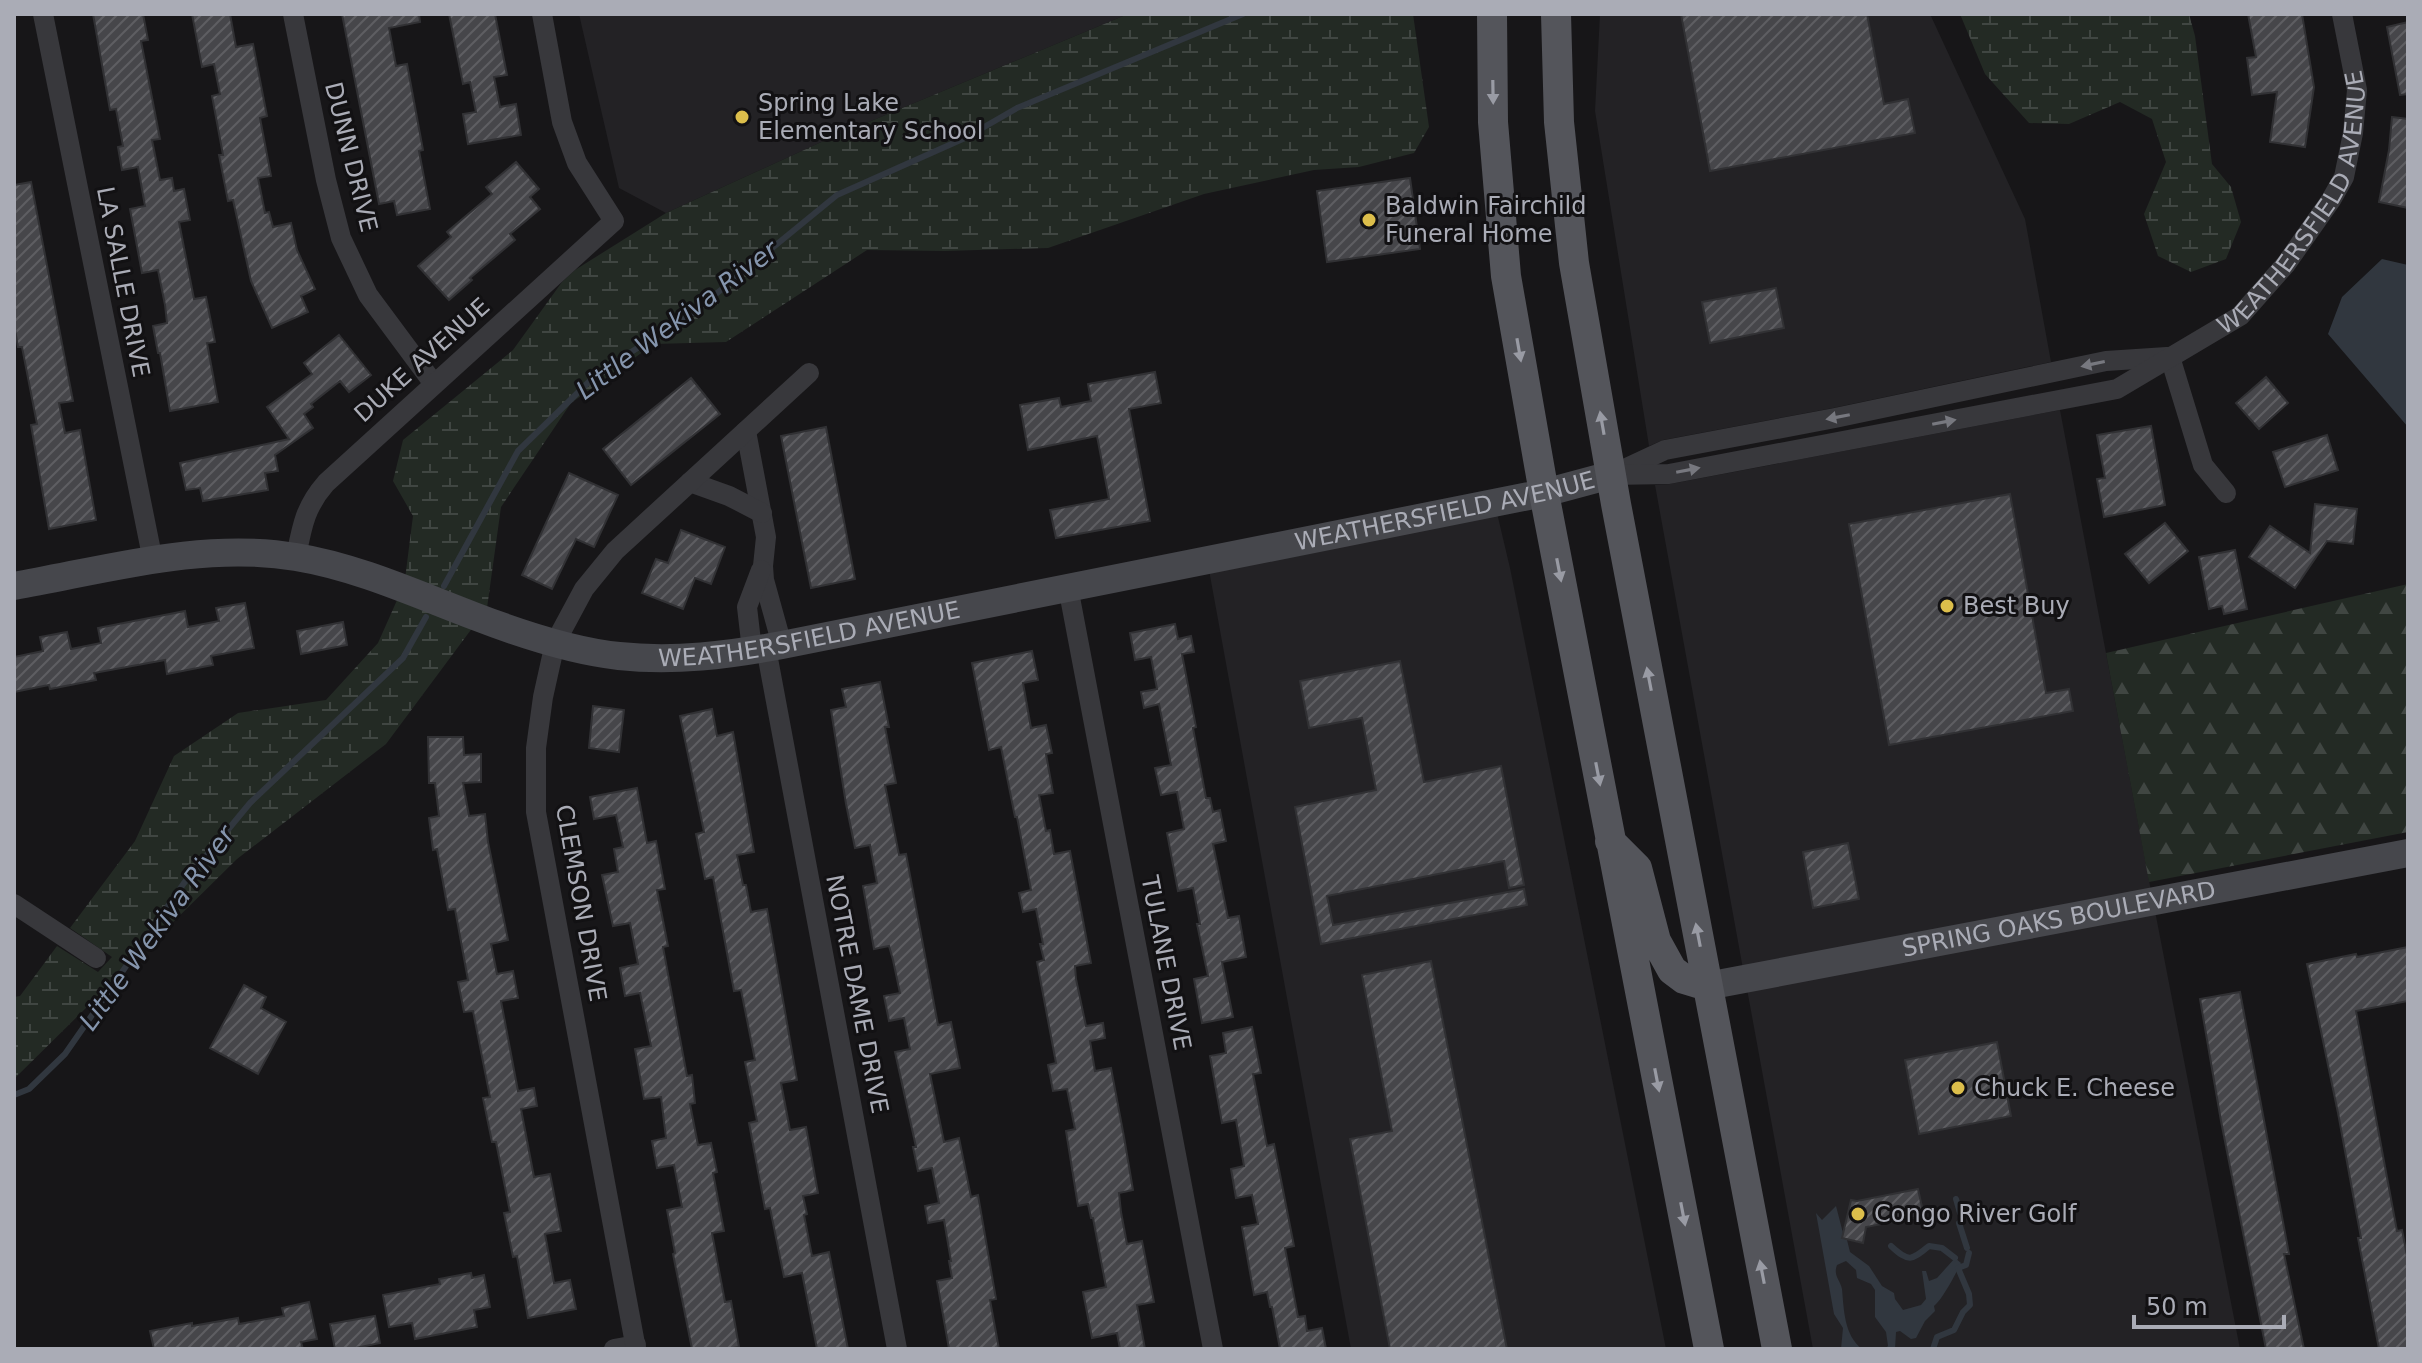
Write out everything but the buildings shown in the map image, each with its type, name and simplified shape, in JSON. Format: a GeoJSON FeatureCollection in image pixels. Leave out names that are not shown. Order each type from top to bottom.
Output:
{"type":"FeatureCollection","features":[{"type":"Feature","properties":{"kind":"main road"},"geometry":{"type":"LineString","coordinates":[[1492,14],[1493,122],[1506,276],[1544,493],[1709,1349]]}},
{"type":"Feature","properties":{"kind":"main road"},"geometry":{"type":"LineString","coordinates":[[1556,14],[1559,122],[1574,263],[1611,475],[1777,1349]]}},
{"type":"Feature","properties":{"kind":"main road"},"geometry":{"type":"LineString","coordinates":[[1610,841],[1637,868],[1656,941],[1672,970],[1684,979],[1707,986]]}},
{"type":"Feature","properties":{"kind":"street","name":"LA SALLE DRIVE"},"geometry":{"type":"LineString","coordinates":[[43,14],[153,561]]}},
{"type":"Feature","properties":{"kind":"street","name":"DUNN DRIVE"},"geometry":{"type":"LineString","coordinates":[[293,14],[326,180],[341,238],[368,295],[434,384]]}},
{"type":"Feature","properties":{"kind":"street","name":"DUKE AVENUE"},"geometry":{"type":"LineString","coordinates":[[296,557],[303,520],[312,500],[326,483],[614,221],[577,163],[562,122],[542,14]]}},
{"type":"Feature","properties":{"kind":"street","name":"WEATHERSFIELD AVENUE"},"geometry":{"type":"LineString","coordinates":[[1611,475],[1669,474],[2117,389],[2240,316],[2286,264],[2344,177],[2357,90],[2342,14]]}},
{"type":"Feature","properties":{"kind":"street","name":"WEATHERSFIELD AVENUE"},"geometry":{"type":"LineString","coordinates":[[14,586],[153,561],[218,553],[296,557],[355,571],[478,618],[555,643],[617,656],[666,659],[708,656],[767,647],[1544,493],[1611,475],[1665,450],[2106,361],[2170,357]]}},
{"type":"Feature","properties":{"kind":"street"},"geometry":{"type":"LineString","coordinates":[[2170,357],[2203,465],[2226,493]]}},
{"type":"Feature","properties":{"kind":"street","name":"CLEMSON DRIVE"},"geometry":{"type":"LineString","coordinates":[[636,1347],[536,812],[536,748],[543,697],[555,643],[584,589],[615,551],[809,373]]}},
{"type":"Feature","properties":{"kind":"street","name":"NOTRE DAME DRIVE"},"geometry":{"type":"LineString","coordinates":[[746,431],[766,537],[763,566],[747,607],[767,647]]}},
{"type":"Feature","properties":{"kind":"street"},"geometry":{"type":"LineString","coordinates":[[690,482],[729,496],[762,513]]}},
{"type":"Feature","properties":{"kind":"street","name":"NOTRE DAME DRIVE"},"geometry":{"type":"LineString","coordinates":[[763,566],[769,601],[767,647],[897,1349]]}},
{"type":"Feature","properties":{"kind":"street","name":"TULANE DRIVE"},"geometry":{"type":"LineString","coordinates":[[1068,587],[1213,1349]]}},
{"type":"Feature","properties":{"kind":"street","name":"SPRING OAKS BOULEVARD"},"geometry":{"type":"LineString","coordinates":[[1707,986],[2408,853]]}},
{"type":"Feature","properties":{"kind":"street"},"geometry":{"type":"LineString","coordinates":[[14,904],[96,958]]}},
{"type":"Feature","properties":{"kind":"street"},"geometry":{"type":"LineString","coordinates":[[614,1349],[636,1347]]}},
{"type":"Feature","properties":{"kind":"shaded area","name":"Spring Lake Elementary School"},"geometry":{"type":"Polygon","coordinates":[[[579,14],[1128,14],[828,139],[666,213],[619,188],[579,14]]]}},
{"type":"Feature","properties":{"kind":"shaded area"},"geometry":{"type":"Polygon","coordinates":[[[1600,14],[1930,14],[2025,219],[2051,362],[1663,440],[1649,446],[1595,111],[1600,14]]]}},
{"type":"Feature","properties":{"kind":"shaded area"},"geometry":{"type":"Polygon","coordinates":[[[2382,259],[2408,265],[2408,427],[2328,334],[2342,297],[2382,259]]]}},
{"type":"Feature","properties":{"kind":"shaded area"},"geometry":{"type":"Polygon","coordinates":[[[2060,410],[2151,891],[1743,969],[1655,485],[2060,410]]]}},
{"type":"Feature","properties":{"kind":"shaded area"},"geometry":{"type":"Polygon","coordinates":[[[1497,513],[1666,1349],[1351,1349],[1209,570],[1497,513]]]}},
{"type":"Feature","properties":{"kind":"shaded area"},"geometry":{"type":"Polygon","coordinates":[[[2155,911],[2240,1349],[1813,1349],[1747,989],[2155,911]]]}},
{"type":"Feature","properties":{"kind":"shaded area"},"geometry":{"type":"Polygon","coordinates":[[[1836,1206],[1842,1238],[1847,1240],[1850,1252],[1869,1266],[1882,1286],[1894,1293],[1903,1310],[1921,1305],[1926,1299],[1922,1271],[1926,1271],[1929,1281],[1937,1278],[1955,1258],[1961,1263],[1934,1306],[1935,1311],[1925,1321],[1916,1338],[1896,1332],[1895,1349],[1885,1349],[1888,1346],[1886,1332],[1875,1317],[1875,1290],[1871,1284],[1857,1278],[1856,1270],[1846,1261],[1837,1265],[1836,1275],[1842,1289],[1848,1329],[1862,1349],[1841,1349],[1843,1328],[1834,1314],[1816,1213],[1822,1220],[1836,1206]]]}},
{"type":"Feature","properties":{"kind":"green space"},"geometry":{"type":"Polygon","coordinates":[[[1128,14],[1413,14],[1429,127],[1414,153],[1359,167],[1314,170],[1204,194],[1048,248],[867,250],[726,342],[654,344],[571,403],[501,507],[487,608],[405,579],[413,516],[393,481],[403,440],[513,350],[562,282],[575,270],[666,213],[828,139],[1128,14]]]}},
{"type":"Feature","properties":{"kind":"green space"},"geometry":{"type":"Polygon","coordinates":[[[1960,14],[2189,14],[2195,36],[2212,164],[2231,187],[2241,222],[2226,259],[2191,272],[2158,256],[2144,214],[2166,162],[2152,119],[2120,102],[2069,124],[2029,123],[1985,74],[1960,14]]]}},
{"type":"Feature","properties":{"kind":"green space"},"geometry":{"type":"Polygon","coordinates":[[[2408,584],[2408,832],[2149,882],[2106,653],[2408,584]]]}},
{"type":"Feature","properties":{"kind":"green space"},"geometry":{"type":"Polygon","coordinates":[[[398,598],[473,627],[386,744],[237,859],[14,1079],[14,997],[20,996],[57,946],[98,972],[112,957],[70,928],[135,841],[174,756],[238,713],[326,700],[378,643],[398,598]]]}},
{"type":"Feature","properties":{"kind":"waterway","name":"Little Wekiva River"},"geometry":{"type":"LineString","coordinates":[[444,586],[518,451],[599,372],[689,316],[837,195],[965,138],[1017,108],[1243,14]]}},
{"type":"Feature","properties":{"kind":"waterway","name":"Little Wekiva River"},"geometry":{"type":"LineString","coordinates":[[14,1095],[29,1089],[65,1054],[184,883],[250,803],[403,658],[426,617]]}},
{"type":"Feature","properties":{"kind":"waterway"},"geometry":{"type":"LineString","coordinates":[[1956,1199],[1960,1213]]}},
{"type":"Feature","properties":{"kind":"waterway"},"geometry":{"type":"LineString","coordinates":[[1959,1223],[1967,1248]]}},
{"type":"Feature","properties":{"kind":"waterway"},"geometry":{"type":"LineString","coordinates":[[1891,1246],[1910,1258],[1929,1246],[1942,1248],[1955,1258]]}},
{"type":"Feature","properties":{"kind":"waterway"},"geometry":{"type":"LineString","coordinates":[[1933,1349],[1937,1337],[1954,1330],[1970,1305],[1969,1294],[1958,1268],[1966,1265],[1969,1253]]}},
{"type":"Feature","properties":{"kind":"place","name":"Spring Lake Elementary School"},"geometry":{"type":"Point","coordinates":[742,117]}},
{"type":"Feature","properties":{"kind":"place","name":"Baldwin Fairchild Funeral Home"},"geometry":{"type":"Point","coordinates":[1369,220]}},
{"type":"Feature","properties":{"kind":"place","name":"Best Buy"},"geometry":{"type":"Point","coordinates":[1947,606]}},
{"type":"Feature","properties":{"kind":"place","name":"Chuck E. Cheese"},"geometry":{"type":"Point","coordinates":[1958,1088]}},
{"type":"Feature","properties":{"kind":"place","name":"Congo River Golf"},"geometry":{"type":"Point","coordinates":[1858,1214]}}]}
